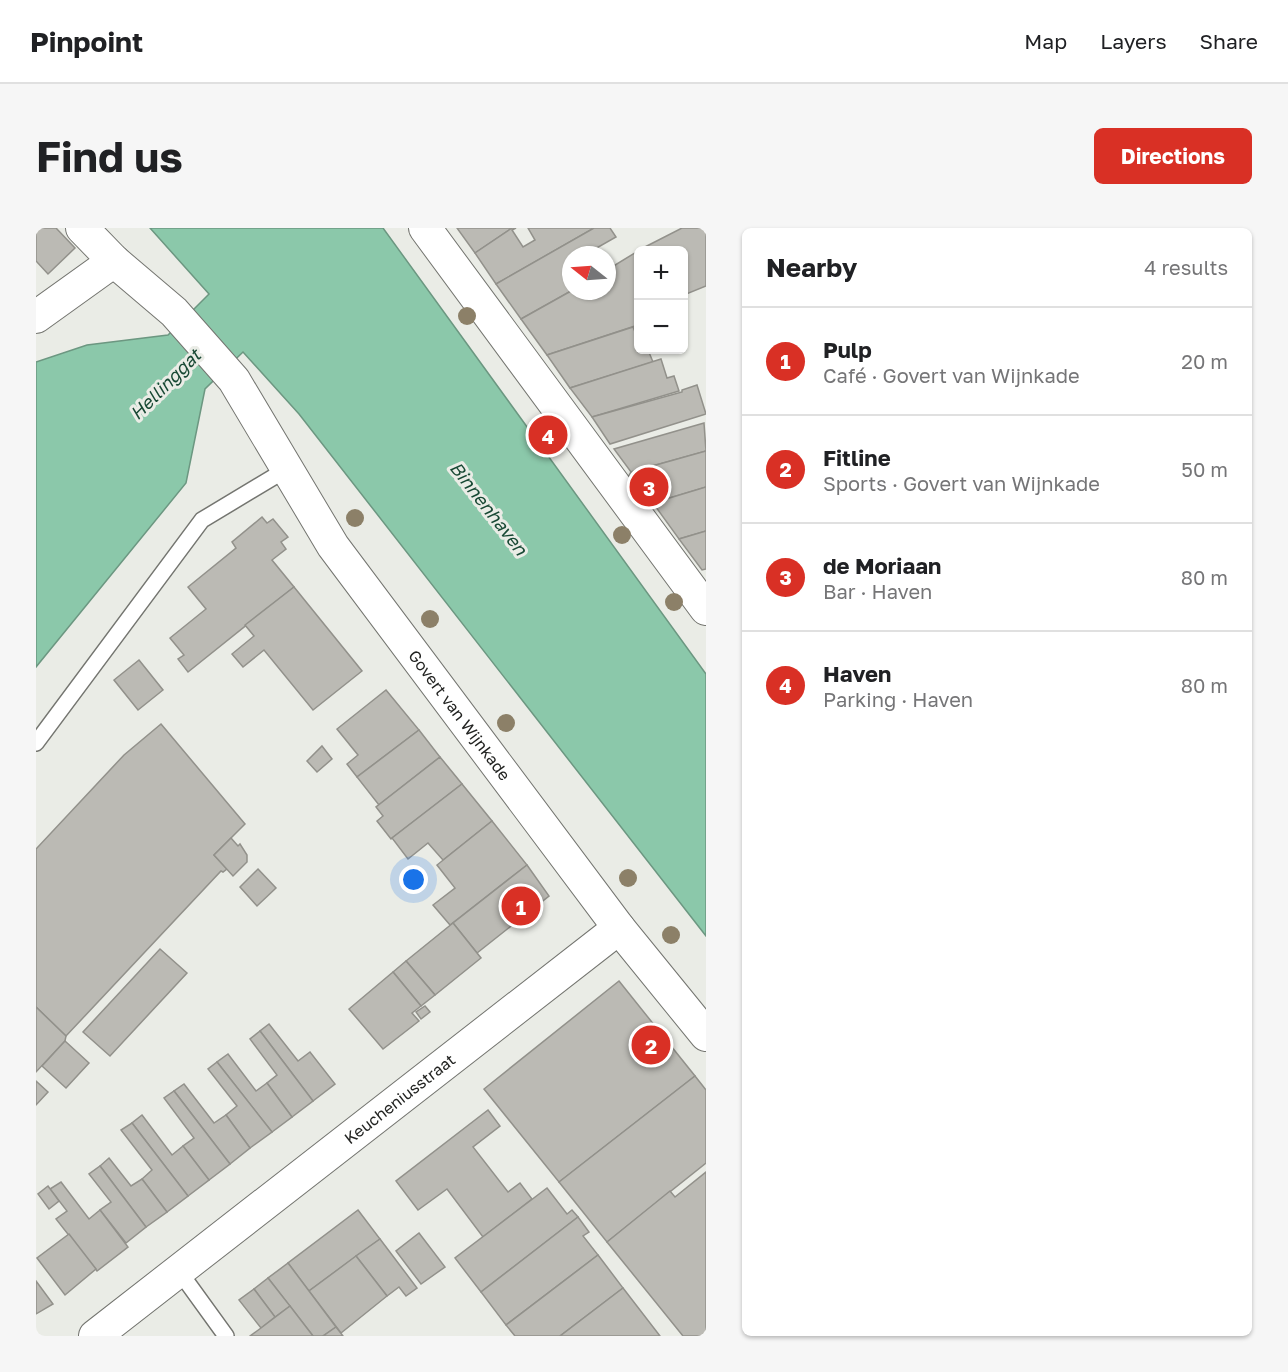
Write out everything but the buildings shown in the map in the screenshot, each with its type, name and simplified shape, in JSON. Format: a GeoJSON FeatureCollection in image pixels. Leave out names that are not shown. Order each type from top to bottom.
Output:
{"type":"FeatureCollection","features":[{"type":"Feature","properties":{"kind":"street"},"geometry":{"type":"LineString","coordinates":[[36,316],[114,261],[82,228]]}},
{"type":"Feature","properties":{"kind":"street"},"geometry":{"type":"LineString","coordinates":[[425,228],[706,608]]}},
{"type":"Feature","properties":{"kind":"street","name":"Govert van Wijnkade"},"geometry":{"type":"LineString","coordinates":[[114,261],[174,312],[234,380],[333,546],[619,928],[706,1035]]}},
{"type":"Feature","properties":{"kind":"street","name":"Keucheniusstraat"},"geometry":{"type":"LineString","coordinates":[[95,1336],[619,928]]}},
{"type":"Feature","properties":{"kind":"lane"},"geometry":{"type":"LineString","coordinates":[[36,743],[202,520],[287,469]]}},
{"type":"Feature","properties":{"kind":"lane"},"geometry":{"type":"LineString","coordinates":[[179,1271],[226,1336]]}},
{"type":"Feature","properties":{"kind":"water"},"geometry":{"type":"Polygon","coordinates":[[[150,228],[383,228],[706,674],[706,936],[299,414],[243,352],[205,389],[186,483],[36,667],[36,362],[87,345],[168,335],[209,294],[150,228]]]}},
{"type":"Feature","properties":{"kind":"place","name":"Haven"},"geometry":{"type":"Point","coordinates":[548,435]}},
{"type":"Feature","properties":{"kind":"place","name":"de Moriaan"},"geometry":{"type":"Point","coordinates":[649,487]}},
{"type":"Feature","properties":{"kind":"place","name":"Pulp"},"geometry":{"type":"Point","coordinates":[521,906]}},
{"type":"Feature","properties":{"kind":"place","name":"Fitline"},"geometry":{"type":"Point","coordinates":[651,1045]}},
{"type":"Feature","properties":{"kind":"water label","name":"Hellinggat"},"geometry":{"type":"Point","coordinates":[165,384]}},
{"type":"Feature","properties":{"kind":"water label","name":"Binnenhaven"},"geometry":{"type":"Point","coordinates":[489,508]}}]}
